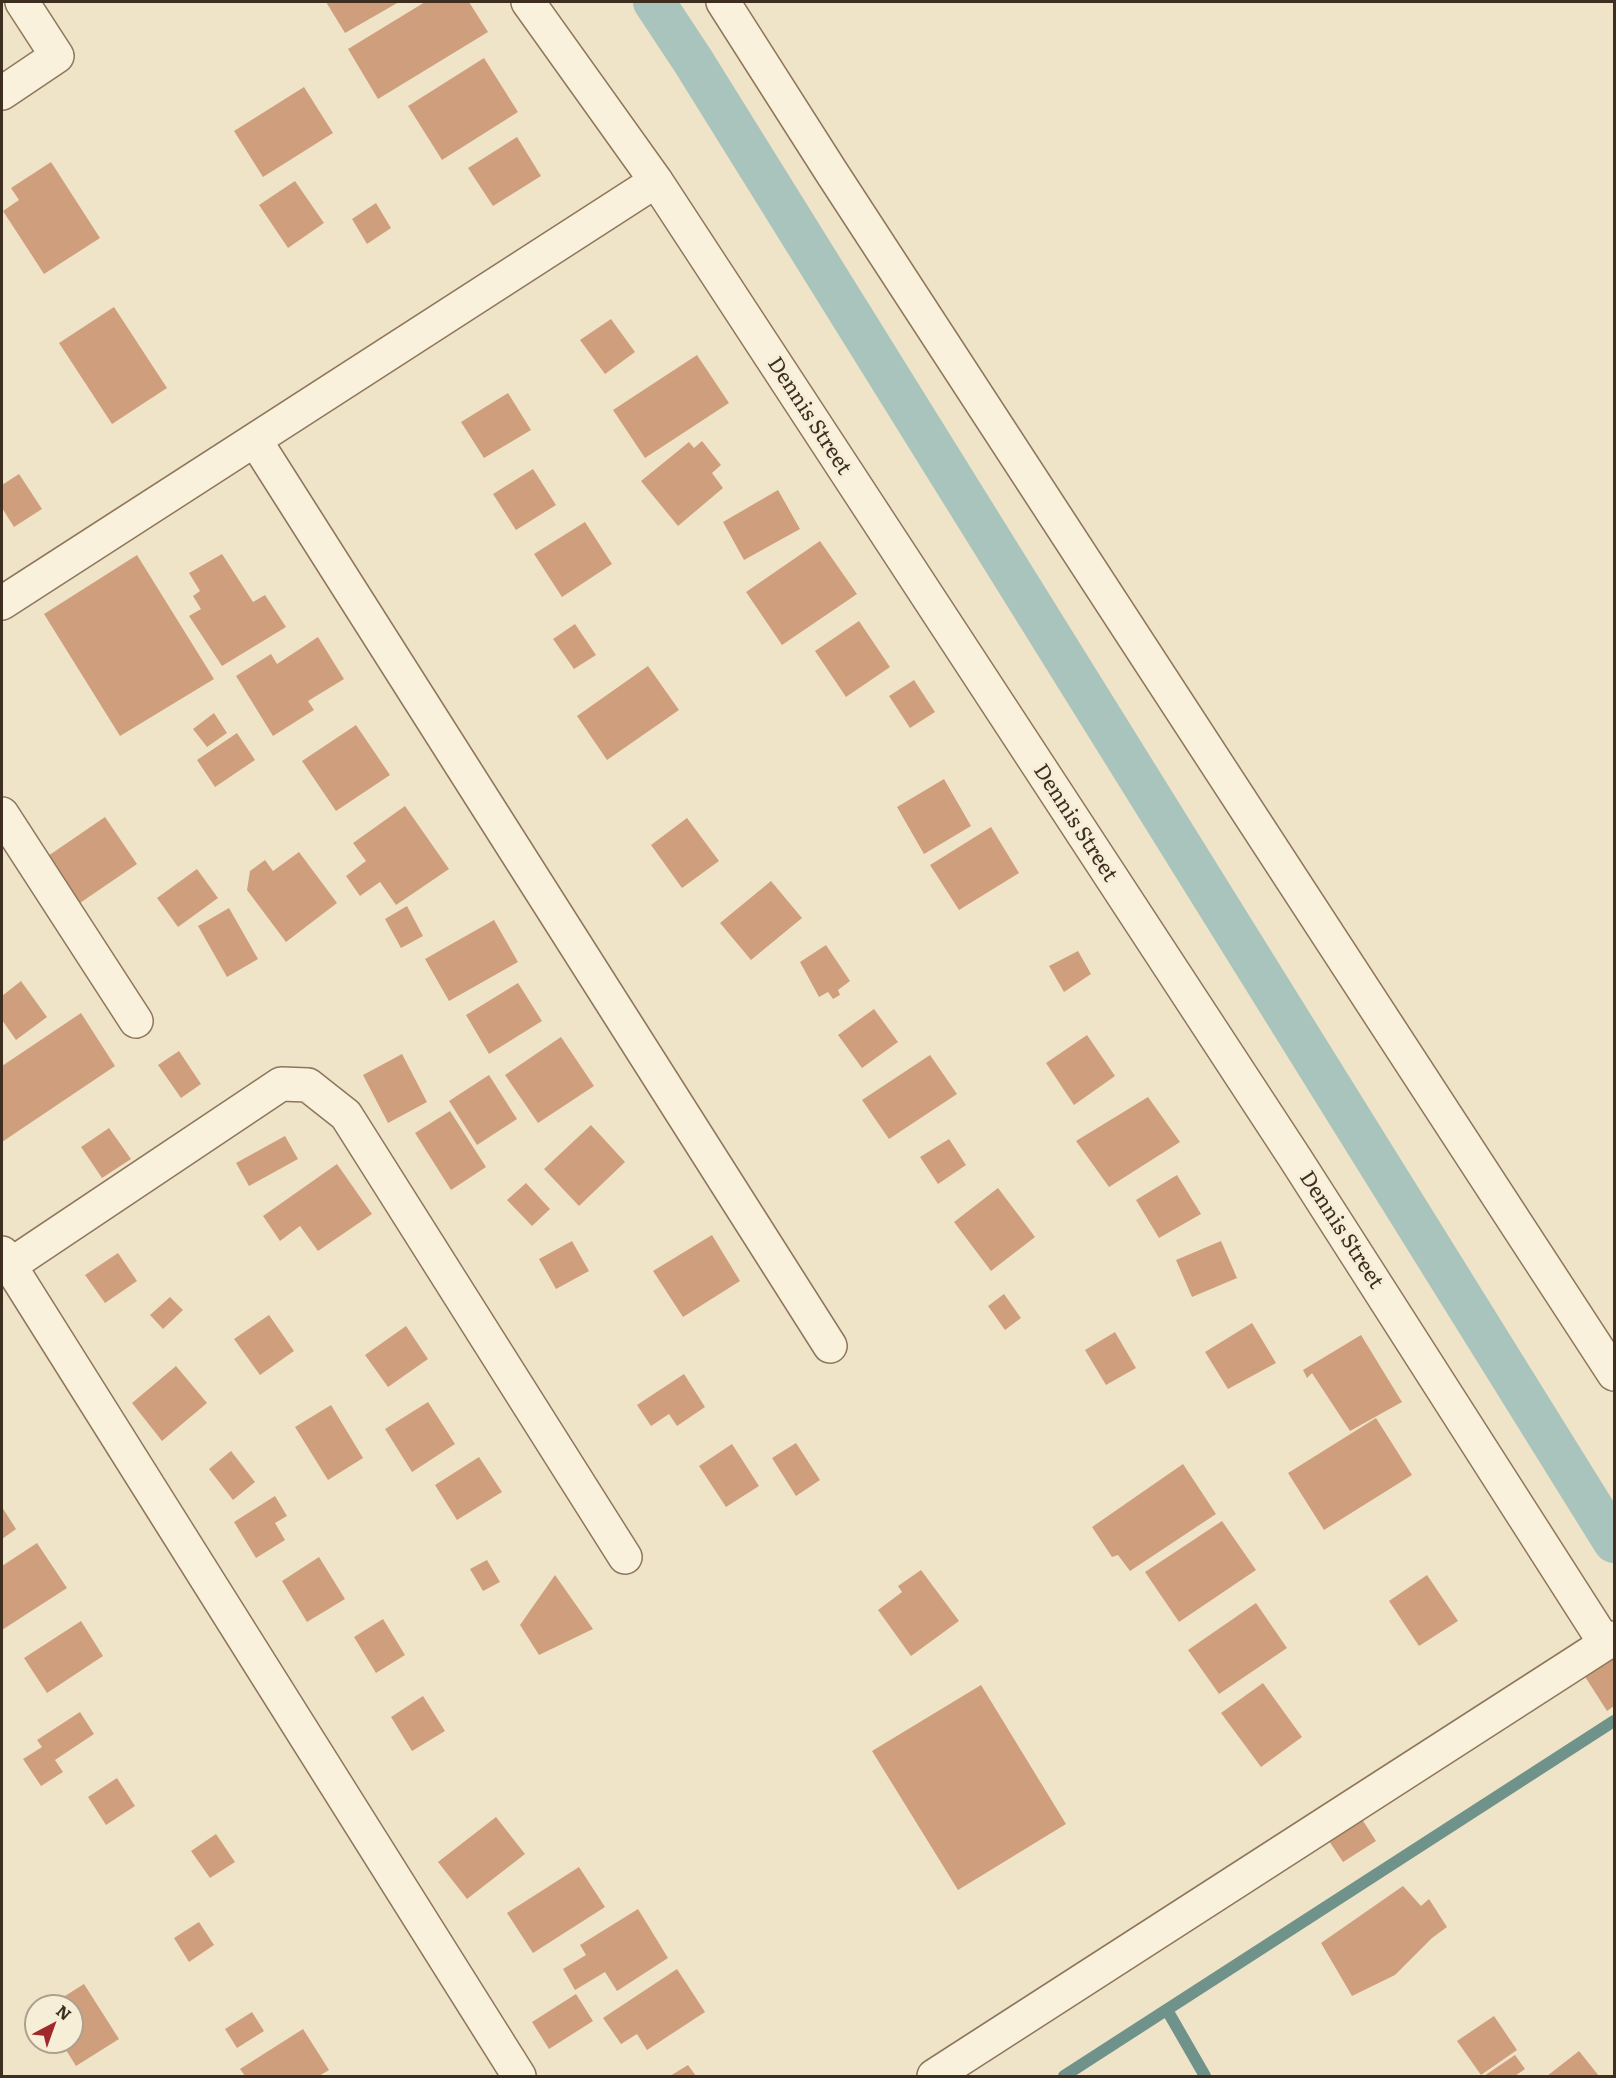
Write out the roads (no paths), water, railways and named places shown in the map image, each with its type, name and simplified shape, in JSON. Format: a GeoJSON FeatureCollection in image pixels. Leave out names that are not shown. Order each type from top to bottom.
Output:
{"type":"FeatureCollection","features":[{"type":"Feature","properties":{"kind":"street"},"geometry":{"type":"LineString","coordinates":[[2,93],[57,56],[22,2]]}},
{"type":"Feature","properties":{"kind":"street","name":"Dennis Street"},"geometry":{"type":"LineString","coordinates":[[528,2],[656,181],[1610,1641]]}},
{"type":"Feature","properties":{"kind":"street"},"geometry":{"type":"LineString","coordinates":[[723,2],[1614,1374]]}},
{"type":"Feature","properties":{"kind":"street"},"geometry":{"type":"LineString","coordinates":[[2,603],[656,181]]}},
{"type":"Feature","properties":{"kind":"street"},"geometry":{"type":"LineString","coordinates":[[255,440],[830,1346]]}},
{"type":"Feature","properties":{"kind":"street"},"geometry":{"type":"LineString","coordinates":[[2,814],[135,1021]]}},
{"type":"Feature","properties":{"kind":"street"},"geometry":{"type":"LineString","coordinates":[[519,2076],[5,1259],[281,1084],[308,1085],[346,1115],[625,1557]]}},
{"type":"Feature","properties":{"kind":"street"},"geometry":{"type":"LineString","coordinates":[[934,2076],[1610,1641]]}},
{"type":"Feature","properties":{"kind":"waterway"},"geometry":{"type":"LineString","coordinates":[[654,2],[693,61],[1614,1542]]}},
{"type":"Feature","properties":{"kind":"waterway"},"geometry":{"type":"LineString","coordinates":[[1064,2076],[1614,1721]]}},
{"type":"Feature","properties":{"kind":"waterway"},"geometry":{"type":"LineString","coordinates":[[1167,2010],[1205,2076]]}}]}
